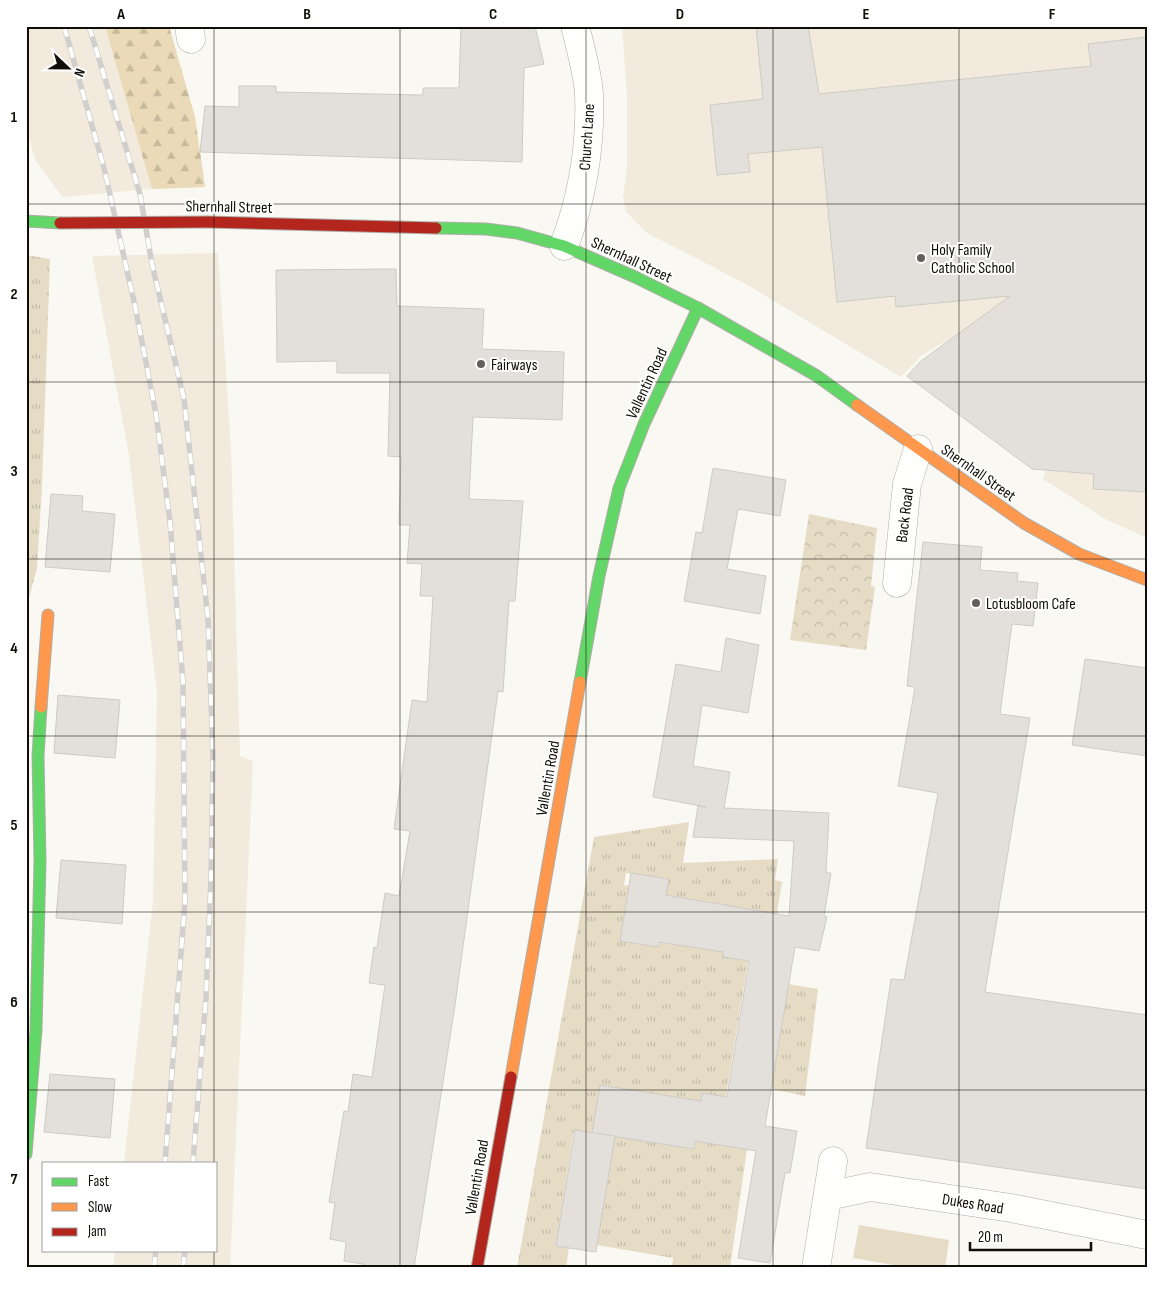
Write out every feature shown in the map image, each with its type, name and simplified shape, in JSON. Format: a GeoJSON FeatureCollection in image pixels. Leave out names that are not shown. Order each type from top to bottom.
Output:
{"type":"FeatureCollection","features":[{"type":"Feature","properties":{"kind":"street","name":"Church Lane"},"geometry":{"type":"LineString","coordinates":[[564,246],[575,217],[587,156],[589,93],[575,26]]}},
{"type":"Feature","properties":{"kind":"street","name":"Shernhall Street"},"geometry":{"type":"LineString","coordinates":[[26,221],[60,223],[208,222],[486,229],[517,232],[564,246],[635,277],[698,308],[818,376],[1024,523],[1079,554],[1147,580]]}},
{"type":"Feature","properties":{"kind":"street","name":"Vallentin Road"},"geometry":{"type":"LineString","coordinates":[[477,1268],[599,576],[617,498],[644,424],[698,308]]}},
{"type":"Feature","properties":{"kind":"street","name":"Back Road"},"geometry":{"type":"LineString","coordinates":[[897,583],[907,484],[918,449]]}},
{"type":"Feature","properties":{"kind":"street"},"geometry":{"type":"LineString","coordinates":[[26,1154],[36,1030],[40,860],[38,756],[48,615]]}},
{"type":"Feature","properties":{"kind":"street"},"geometry":{"type":"LineString","coordinates":[[816,1268],[833,1161]]}},
{"type":"Feature","properties":{"kind":"street","name":"Dukes Road"},"geometry":{"type":"LineString","coordinates":[[828,1196],[870,1187],[1011,1208],[1147,1235]]}},
{"type":"Feature","properties":{"kind":"shaded area"},"geometry":{"type":"Polygon","coordinates":[[[26,26],[169,26],[195,117],[205,187],[152,189],[62,197],[35,159],[26,128],[26,26]]]}},
{"type":"Feature","properties":{"kind":"shaded area","name":"Holy Family Catholic School"},"geometry":{"type":"Polygon","coordinates":[[[622,26],[1147,26],[1147,538],[1107,520],[1043,479],[1059,437],[992,315],[922,355],[901,377],[744,283],[647,233],[626,212],[623,197],[627,169],[627,98],[622,26]]]}},
{"type":"Feature","properties":{"kind":"shaded area"},"geometry":{"type":"Polygon","coordinates":[[[218,253],[231,449],[240,756],[253,761],[230,1268],[113,1268],[115,1252],[218,1252],[218,1162],[124,1162],[153,901],[157,692],[129,455],[92,256],[218,253]]]}},
{"type":"Feature","properties":{"kind":"green space"},"geometry":{"type":"Polygon","coordinates":[[[105,26],[169,26],[195,117],[205,187],[152,189],[105,26]]]}},
{"type":"Feature","properties":{"kind":"green space"},"geometry":{"type":"Polygon","coordinates":[[[26,255],[50,259],[42,486],[37,568],[26,609],[26,255]]]}},
{"type":"Feature","properties":{"kind":"green space"},"geometry":{"type":"Polygon","coordinates":[[[809,514],[877,528],[871,586],[875,587],[866,650],[790,640],[809,514]]]}},
{"type":"Feature","properties":{"kind":"green space"},"geometry":{"type":"Polygon","coordinates":[[[689,822],[683,863],[778,859],[775,880],[782,882],[776,920],[731,906],[666,895],[667,892],[646,889],[648,876],[626,873],[624,885],[629,886],[620,940],[658,947],[659,942],[723,952],[723,957],[748,961],[726,1097],[703,1093],[701,1101],[600,1085],[592,1133],[574,1130],[556,1245],[569,1248],[566,1268],[517,1268],[594,837],[689,822]]]}},
{"type":"Feature","properties":{"kind":"green space"},"geometry":{"type":"Polygon","coordinates":[[[788,984],[818,989],[805,1096],[771,1089],[788,984]]]}},
{"type":"Feature","properties":{"kind":"green space"},"geometry":{"type":"Polygon","coordinates":[[[615,1136],[693,1149],[695,1141],[747,1149],[730,1268],[672,1268],[673,1258],[597,1245],[615,1136]]]}},
{"type":"Feature","properties":{"kind":"green space"},"geometry":{"type":"Polygon","coordinates":[[[859,1225],[949,1240],[945,1268],[911,1268],[853,1258],[859,1225]]]}},
{"type":"Feature","properties":{"kind":"building"},"geometry":{"type":"Polygon","coordinates":[[[461,26],[535,26],[544,64],[524,68],[522,162],[200,152],[205,106],[239,107],[239,86],[276,86],[276,92],[423,95],[423,88],[459,88],[461,26]]]}},
{"type":"Feature","properties":{"kind":"building","name":"Holy Family Catholic School"},"geometry":{"type":"Polygon","coordinates":[[[756,26],[808,26],[819,94],[1091,66],[1088,44],[1147,37],[1147,492],[1093,489],[1094,474],[1032,469],[907,376],[921,361],[1010,296],[896,307],[895,296],[837,302],[822,147],[748,154],[750,172],[717,175],[710,105],[763,99],[756,26]]]}},
{"type":"Feature","properties":{"kind":"building"},"geometry":{"type":"Polygon","coordinates":[[[396,269],[397,306],[484,309],[482,349],[564,352],[562,420],[473,417],[469,499],[523,501],[515,601],[509,601],[503,692],[498,691],[455,1005],[414,1268],[362,1268],[363,1264],[344,1261],[346,1242],[330,1239],[335,1203],[329,1202],[344,1111],[348,1112],[353,1074],[372,1077],[385,985],[369,983],[374,947],[377,948],[385,893],[399,896],[410,831],[394,829],[412,700],[427,702],[433,596],[420,596],[422,564],[407,563],[410,525],[399,525],[401,457],[388,456],[390,373],[337,373],[337,361],[277,362],[276,270],[396,269]]]}},
{"type":"Feature","properties":{"kind":"building"},"geometry":{"type":"Polygon","coordinates":[[[713,468],[786,480],[780,516],[738,509],[727,569],[766,576],[760,614],[684,601],[696,532],[702,533],[713,468]]]}},
{"type":"Feature","properties":{"kind":"building"},"geometry":{"type":"Polygon","coordinates":[[[51,494],[83,496],[82,511],[115,514],[110,572],[45,567],[51,494]]]}},
{"type":"Feature","properties":{"kind":"building"},"geometry":{"type":"Polygon","coordinates":[[[923,542],[982,547],[980,570],[1018,573],[1017,581],[1038,583],[1033,626],[1012,624],[1000,714],[1030,718],[985,992],[1147,1015],[1147,1189],[866,1148],[891,979],[904,980],[938,793],[898,786],[915,687],[907,686],[923,542]]]}},
{"type":"Feature","properties":{"kind":"building"},"geometry":{"type":"Polygon","coordinates":[[[726,638],[759,645],[748,713],[702,705],[693,766],[730,772],[724,808],[829,813],[826,873],[831,873],[824,916],[827,917],[819,951],[795,947],[765,1126],[797,1131],[790,1173],[785,1173],[770,1263],[738,1258],[756,1151],[695,1141],[694,1149],[592,1133],[600,1085],[701,1101],[702,1093],[727,1097],[749,961],[723,957],[723,952],[659,942],[658,947],[620,941],[631,873],[669,879],[666,895],[789,916],[794,841],[693,837],[698,806],[706,807],[653,797],[676,664],[721,672],[726,638]]]}},
{"type":"Feature","properties":{"kind":"building"},"geometry":{"type":"Polygon","coordinates":[[[1085,659],[1147,668],[1147,756],[1072,745],[1085,659]]]}},
{"type":"Feature","properties":{"kind":"building"},"geometry":{"type":"Polygon","coordinates":[[[58,695],[120,700],[115,758],[54,753],[58,695]]]}},
{"type":"Feature","properties":{"kind":"building"},"geometry":{"type":"Polygon","coordinates":[[[61,860],[126,865],[122,924],[56,918],[61,860]]]}},
{"type":"Feature","properties":{"kind":"building"},"geometry":{"type":"Polygon","coordinates":[[[50,1074],[115,1079],[110,1138],[44,1132],[50,1074]]]}},
{"type":"Feature","properties":{"kind":"building"},"geometry":{"type":"Polygon","coordinates":[[[575,1130],[615,1136],[596,1252],[556,1246],[575,1130]]]}},
{"type":"Feature","properties":{"kind":"railway"},"geometry":{"type":"LineString","coordinates":[[64,26],[104,168],[135,306],[156,414],[170,522],[183,682],[185,901],[165,1162]]}},
{"type":"Feature","properties":{"kind":"railway"},"geometry":{"type":"LineString","coordinates":[[89,26],[140,194],[152,264],[184,399],[208,619],[213,757],[211,879],[206,997],[193,1162]]}},
{"type":"Feature","properties":{"kind":"railway"},"geometry":{"type":"LineString","coordinates":[[154,1268],[156,1252]]}},
{"type":"Feature","properties":{"kind":"railway"},"geometry":{"type":"LineString","coordinates":[[183,1268],[185,1252]]}},
{"type":"Feature","properties":{"kind":"traffic: fast"},"geometry":{"type":"LineString","coordinates":[[26,221],[60,223]]}},
{"type":"Feature","properties":{"kind":"traffic: fast"},"geometry":{"type":"LineString","coordinates":[[436,228],[486,229],[517,233],[564,246],[635,277],[698,308],[817,376],[857,405]]}},
{"type":"Feature","properties":{"kind":"traffic: fast"},"geometry":{"type":"LineString","coordinates":[[580,682],[599,576],[619,488],[644,424],[698,308]]}},
{"type":"Feature","properties":{"kind":"traffic: fast"},"geometry":{"type":"LineString","coordinates":[[26,1154],[36,1030],[40,860],[38,756],[41,707]]}},
{"type":"Feature","properties":{"kind":"traffic: slow"},"geometry":{"type":"LineString","coordinates":[[857,405],[1024,523],[1079,554],[1147,580]]}},
{"type":"Feature","properties":{"kind":"traffic: slow"},"geometry":{"type":"LineString","coordinates":[[41,707],[48,615]]}},
{"type":"Feature","properties":{"kind":"traffic: slow"},"geometry":{"type":"LineString","coordinates":[[511,1077],[580,682]]}},
{"type":"Feature","properties":{"kind":"traffic: jam"},"geometry":{"type":"LineString","coordinates":[[208,222],[436,228]]}},
{"type":"Feature","properties":{"kind":"traffic: jam"},"geometry":{"type":"LineString","coordinates":[[60,223],[208,222]]}},
{"type":"Feature","properties":{"kind":"traffic: jam"},"geometry":{"type":"LineString","coordinates":[[477,1268],[511,1077]]}},
{"type":"Feature","properties":{"kind":"place","name":"Holy Family Catholic School"},"geometry":{"type":"Point","coordinates":[921,258]}},
{"type":"Feature","properties":{"kind":"place","name":"Fairways"},"geometry":{"type":"Point","coordinates":[481,364]}},
{"type":"Feature","properties":{"kind":"place","name":"Lotusbloom Cafe"},"geometry":{"type":"Point","coordinates":[976,603]}}]}
